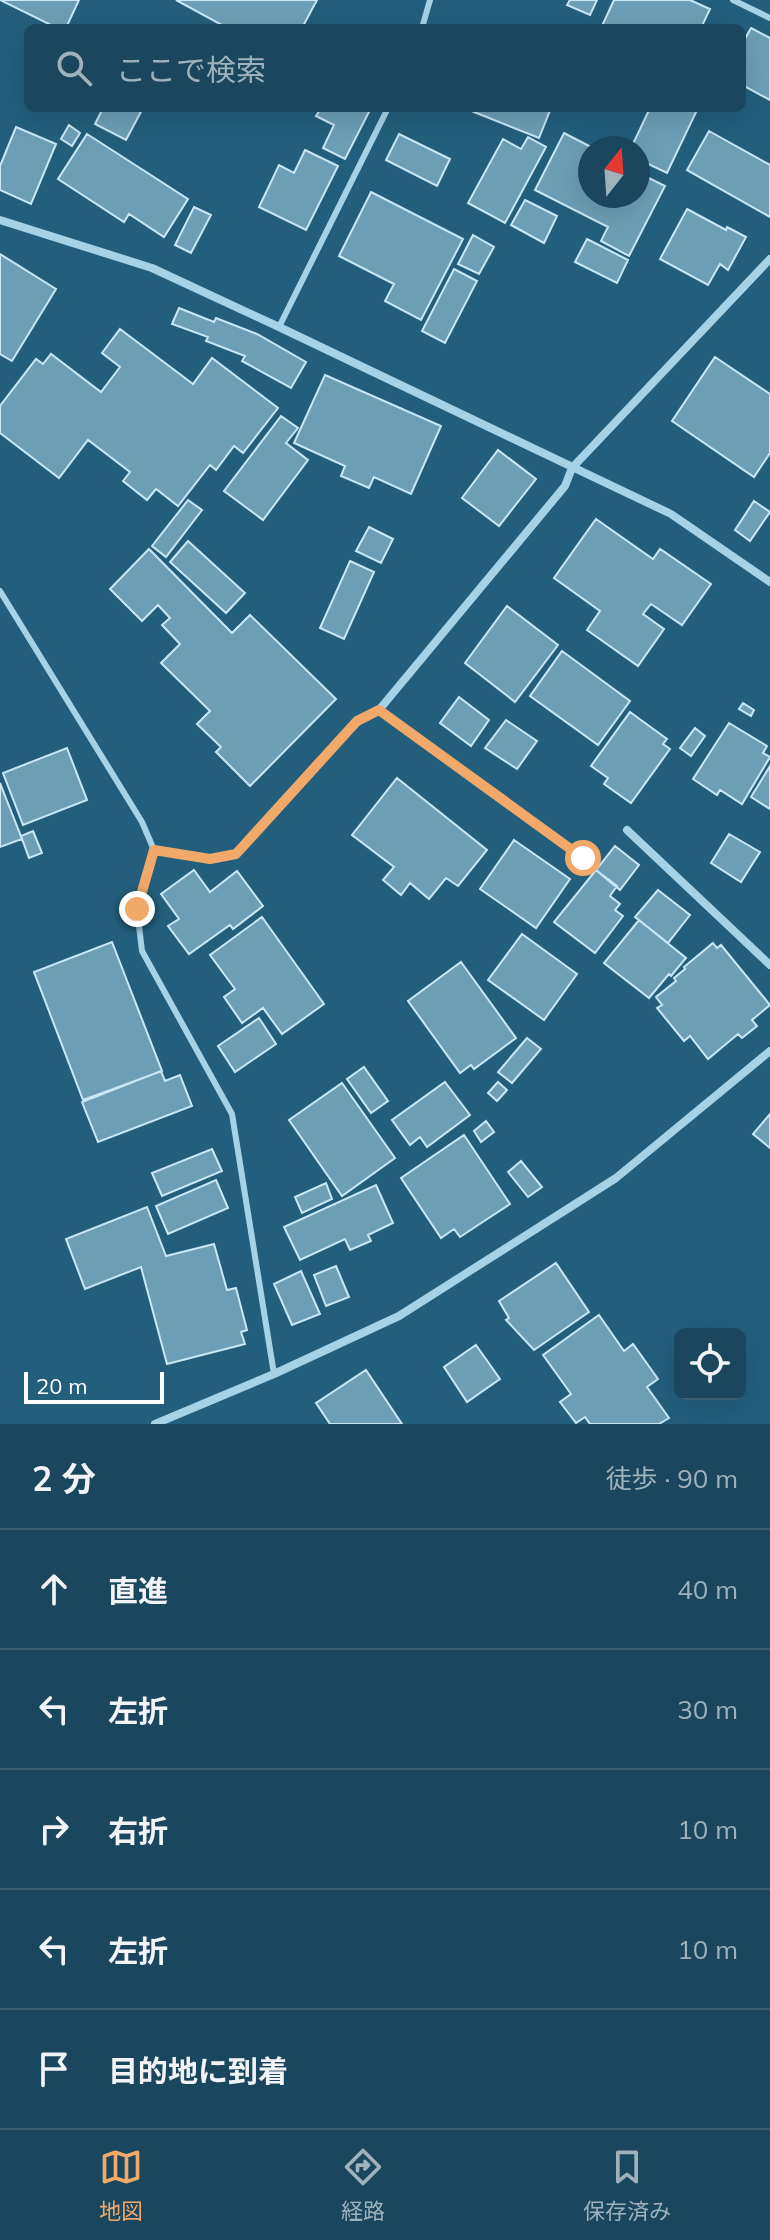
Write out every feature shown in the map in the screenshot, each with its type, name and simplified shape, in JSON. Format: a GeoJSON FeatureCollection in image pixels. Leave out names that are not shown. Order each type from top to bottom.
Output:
{"type":"FeatureCollection","features":[{"type":"Feature","properties":{"kind":"street"},"geometry":{"type":"LineString","coordinates":[[0,220],[152,268],[279,327],[671,514],[770,582]]}},
{"type":"Feature","properties":{"kind":"street"},"geometry":{"type":"LineString","coordinates":[[583,858],[379,710],[565,486],[572,468],[770,259]]}},
{"type":"Feature","properties":{"kind":"street"},"geometry":{"type":"LineString","coordinates":[[627,830],[770,965]]}},
{"type":"Feature","properties":{"kind":"street"},"geometry":{"type":"LineString","coordinates":[[155,1424],[274,1374],[399,1316],[616,1178],[770,1051]]}},
{"type":"Feature","properties":{"kind":"lane"},"geometry":{"type":"LineString","coordinates":[[423,24],[430,0]]}},
{"type":"Feature","properties":{"kind":"lane"},"geometry":{"type":"LineString","coordinates":[[733,0],[770,18]]}},
{"type":"Feature","properties":{"kind":"lane"},"geometry":{"type":"LineString","coordinates":[[279,327],[386,112]]}},
{"type":"Feature","properties":{"kind":"lane"},"geometry":{"type":"LineString","coordinates":[[0,591],[142,822],[154,850],[137,909],[142,951],[232,1114],[274,1374]]}},
{"type":"Feature","properties":{"kind":"path"},"geometry":{"type":"LineString","coordinates":[[154,850],[210,859],[236,854],[357,721],[379,710]]}},
{"type":"Feature","properties":{"kind":"building"},"geometry":{"type":"Polygon","coordinates":[[[0,0],[79,0],[68,24],[49,24],[0,0]]]}},
{"type":"Feature","properties":{"kind":"building"},"geometry":{"type":"Polygon","coordinates":[[[176,0],[317,0],[304,24],[220,24],[176,0]]]}},
{"type":"Feature","properties":{"kind":"building"},"geometry":{"type":"Polygon","coordinates":[[[570,0],[597,0],[590,15],[567,5],[570,0]]]}},
{"type":"Feature","properties":{"kind":"building"},"geometry":{"type":"Polygon","coordinates":[[[614,0],[690,0],[710,9],[703,24],[603,24],[614,0]]]}},
{"type":"Feature","properties":{"kind":"building"},"geometry":{"type":"Polygon","coordinates":[[[751,28],[770,38],[770,100],[746,87],[746,37],[751,28]]]}},
{"type":"Feature","properties":{"kind":"building"},"geometry":{"type":"Polygon","coordinates":[[[101,112],[141,112],[126,140],[95,124],[101,112]]]}},
{"type":"Feature","properties":{"kind":"building"},"geometry":{"type":"Polygon","coordinates":[[[318,112],[369,112],[345,159],[323,148],[334,125],[316,116],[318,112]]]}},
{"type":"Feature","properties":{"kind":"building"},"geometry":{"type":"Polygon","coordinates":[[[474,112],[549,112],[539,138],[474,112]]]}},
{"type":"Feature","properties":{"kind":"building"},"geometry":{"type":"Polygon","coordinates":[[[648,112],[696,112],[667,173],[650,165],[650,136],[637,136],[648,112]]]}},
{"type":"Feature","properties":{"kind":"building"},"geometry":{"type":"Polygon","coordinates":[[[69,125],[80,133],[72,146],[61,139],[69,125]]]}},
{"type":"Feature","properties":{"kind":"building"},"geometry":{"type":"Polygon","coordinates":[[[16,127],[56,144],[31,204],[0,190],[0,166],[16,127]]]}},
{"type":"Feature","properties":{"kind":"building"},"geometry":{"type":"Polygon","coordinates":[[[709,131],[770,165],[770,217],[687,170],[709,131]]]}},
{"type":"Feature","properties":{"kind":"building"},"geometry":{"type":"Polygon","coordinates":[[[564,133],[578,140],[578,208],[650,208],[650,178],[665,186],[629,256],[601,241],[608,227],[535,190],[564,133]]]}},
{"type":"Feature","properties":{"kind":"building"},"geometry":{"type":"Polygon","coordinates":[[[87,134],[188,199],[164,237],[129,214],[124,222],[58,179],[87,134]]]}},
{"type":"Feature","properties":{"kind":"building"},"geometry":{"type":"Polygon","coordinates":[[[399,134],[450,159],[437,186],[386,160],[399,134]]]}},
{"type":"Feature","properties":{"kind":"building"},"geometry":{"type":"Polygon","coordinates":[[[528,137],[546,147],[505,223],[468,203],[503,139],[521,149],[528,137]]]}},
{"type":"Feature","properties":{"kind":"building"},"geometry":{"type":"Polygon","coordinates":[[[305,150],[338,166],[306,230],[259,207],[279,165],[294,173],[305,150]]]}},
{"type":"Feature","properties":{"kind":"building"},"geometry":{"type":"Polygon","coordinates":[[[371,192],[463,239],[421,320],[385,301],[394,284],[339,256],[371,192]]]}},
{"type":"Feature","properties":{"kind":"building"},"geometry":{"type":"Polygon","coordinates":[[[525,200],[557,216],[544,243],[511,225],[525,200]]]}},
{"type":"Feature","properties":{"kind":"building"},"geometry":{"type":"Polygon","coordinates":[[[194,207],[211,215],[191,253],[175,245],[194,207]]]}},
{"type":"Feature","properties":{"kind":"building"},"geometry":{"type":"Polygon","coordinates":[[[687,209],[746,237],[728,270],[720,264],[708,285],[660,259],[687,209]]]}},
{"type":"Feature","properties":{"kind":"building"},"geometry":{"type":"Polygon","coordinates":[[[473,235],[494,247],[479,274],[458,264],[473,235]]]}},
{"type":"Feature","properties":{"kind":"building"},"geometry":{"type":"Polygon","coordinates":[[[587,239],[628,260],[617,283],[575,262],[587,239]]]}},
{"type":"Feature","properties":{"kind":"building"},"geometry":{"type":"Polygon","coordinates":[[[0,254],[56,289],[12,361],[0,354],[0,254]]]}},
{"type":"Feature","properties":{"kind":"building"},"geometry":{"type":"Polygon","coordinates":[[[454,269],[477,281],[445,343],[422,331],[454,269]]]}},
{"type":"Feature","properties":{"kind":"building"},"geometry":{"type":"Polygon","coordinates":[[[179,308],[257,334],[306,362],[291,388],[242,361],[245,356],[206,341],[208,337],[172,324],[179,308]]]}},
{"type":"Feature","properties":{"kind":"building"},"geometry":{"type":"Polygon","coordinates":[[[120,329],[193,384],[212,358],[278,408],[243,453],[234,446],[216,470],[210,465],[178,506],[156,489],[147,500],[123,481],[130,472],[88,440],[59,478],[0,433],[0,406],[36,359],[43,364],[51,354],[101,392],[120,367],[102,353],[120,329]]]}},
{"type":"Feature","properties":{"kind":"building"},"geometry":{"type":"Polygon","coordinates":[[[715,357],[770,394],[770,453],[754,477],[672,421],[715,357]]]}},
{"type":"Feature","properties":{"kind":"building"},"geometry":{"type":"Polygon","coordinates":[[[325,375],[441,426],[411,494],[374,477],[369,488],[341,476],[345,466],[294,443],[325,375]]]}},
{"type":"Feature","properties":{"kind":"building"},"geometry":{"type":"Polygon","coordinates":[[[281,416],[298,428],[286,443],[308,460],[263,520],[224,491],[281,416]]]}},
{"type":"Feature","properties":{"kind":"building"},"geometry":{"type":"Polygon","coordinates":[[[498,450],[536,479],[499,526],[462,498],[498,450]]]}},
{"type":"Feature","properties":{"kind":"building"},"geometry":{"type":"Polygon","coordinates":[[[188,500],[202,510],[166,557],[152,546],[188,500]]]}},
{"type":"Feature","properties":{"kind":"building"},"geometry":{"type":"Polygon","coordinates":[[[754,501],[770,512],[750,541],[735,530],[754,501]]]}},
{"type":"Feature","properties":{"kind":"building"},"geometry":{"type":"Polygon","coordinates":[[[596,519],[653,559],[660,549],[711,584],[682,625],[651,604],[643,614],[664,629],[638,666],[587,630],[600,611],[554,578],[596,519]]]}},
{"type":"Feature","properties":{"kind":"building"},"geometry":{"type":"Polygon","coordinates":[[[369,527],[393,539],[381,563],[356,551],[369,527]]]}},
{"type":"Feature","properties":{"kind":"building"},"geometry":{"type":"Polygon","coordinates":[[[188,541],[245,593],[226,613],[170,562],[188,541]]]}},
{"type":"Feature","properties":{"kind":"building"},"geometry":{"type":"Polygon","coordinates":[[[149,549],[232,633],[250,615],[336,699],[250,786],[216,752],[221,747],[197,724],[210,711],[161,663],[180,644],[162,625],[170,618],[158,605],[142,621],[110,589],[149,549]]]}},
{"type":"Feature","properties":{"kind":"building"},"geometry":{"type":"Polygon","coordinates":[[[350,561],[374,572],[344,639],[320,628],[350,561]]]}},
{"type":"Feature","properties":{"kind":"building"},"geometry":{"type":"Polygon","coordinates":[[[507,606],[558,645],[515,702],[465,663],[507,606]]]}},
{"type":"Feature","properties":{"kind":"building"},"geometry":{"type":"Polygon","coordinates":[[[562,651],[630,701],[598,745],[530,696],[562,651]]]}},
{"type":"Feature","properties":{"kind":"building"},"geometry":{"type":"Polygon","coordinates":[[[459,697],[489,720],[471,746],[440,723],[459,697]]]}},
{"type":"Feature","properties":{"kind":"building"},"geometry":{"type":"Polygon","coordinates":[[[743,703],[754,710],[751,716],[739,709],[743,703]]]}},
{"type":"Feature","properties":{"kind":"building"},"geometry":{"type":"Polygon","coordinates":[[[630,712],[667,739],[663,744],[670,749],[631,803],[604,784],[608,778],[591,766],[630,712]]]}},
{"type":"Feature","properties":{"kind":"building"},"geometry":{"type":"Polygon","coordinates":[[[506,720],[537,741],[517,769],[485,748],[506,720]]]}},
{"type":"Feature","properties":{"kind":"building"},"geometry":{"type":"Polygon","coordinates":[[[729,723],[767,746],[763,753],[770,757],[742,804],[720,790],[717,795],[693,779],[729,723]]]}},
{"type":"Feature","properties":{"kind":"building"},"geometry":{"type":"Polygon","coordinates":[[[695,728],[705,736],[691,756],[680,748],[695,728]]]}},
{"type":"Feature","properties":{"kind":"building"},"geometry":{"type":"Polygon","coordinates":[[[67,748],[87,800],[23,825],[3,773],[67,748]]]}},
{"type":"Feature","properties":{"kind":"building"},"geometry":{"type":"Polygon","coordinates":[[[770,766],[770,809],[751,797],[770,766]]]}},
{"type":"Feature","properties":{"kind":"building"},"geometry":{"type":"Polygon","coordinates":[[[397,778],[487,850],[458,886],[446,878],[429,899],[410,883],[401,895],[383,880],[394,867],[352,835],[397,778]]]}},
{"type":"Feature","properties":{"kind":"building"},"geometry":{"type":"Polygon","coordinates":[[[0,783],[22,839],[0,847],[0,783]]]}},
{"type":"Feature","properties":{"kind":"building"},"geometry":{"type":"Polygon","coordinates":[[[33,831],[42,853],[29,858],[21,836],[33,831]]]}},
{"type":"Feature","properties":{"kind":"building"},"geometry":{"type":"Polygon","coordinates":[[[729,834],[760,852],[741,882],[711,863],[729,834]]]}},
{"type":"Feature","properties":{"kind":"building"},"geometry":{"type":"Polygon","coordinates":[[[514,840],[570,879],[536,928],[480,889],[514,840]]]}},
{"type":"Feature","properties":{"kind":"building"},"geometry":{"type":"Polygon","coordinates":[[[615,846],[639,865],[620,890],[596,870],[615,846]]]}},
{"type":"Feature","properties":{"kind":"building"},"geometry":{"type":"Polygon","coordinates":[[[194,870],[210,892],[237,871],[263,906],[233,929],[230,925],[189,954],[168,926],[179,919],[161,894],[194,870]]]}},
{"type":"Feature","properties":{"kind":"building"},"geometry":{"type":"Polygon","coordinates":[[[596,870],[617,886],[610,896],[620,904],[615,910],[623,916],[595,953],[554,922],[596,870]]]}},
{"type":"Feature","properties":{"kind":"building"},"geometry":{"type":"Polygon","coordinates":[[[658,890],[690,915],[668,943],[635,917],[658,890]]]}},
{"type":"Feature","properties":{"kind":"building"},"geometry":{"type":"Polygon","coordinates":[[[262,917],[324,1004],[282,1034],[263,1008],[242,1023],[224,997],[235,989],[210,955],[262,917]]]}},
{"type":"Feature","properties":{"kind":"building"},"geometry":{"type":"Polygon","coordinates":[[[639,920],[686,958],[649,998],[604,963],[639,920]]]}},
{"type":"Feature","properties":{"kind":"building"},"geometry":{"type":"Polygon","coordinates":[[[522,934],[577,974],[544,1020],[488,980],[522,934]]]}},
{"type":"Feature","properties":{"kind":"building"},"geometry":{"type":"Polygon","coordinates":[[[112,942],[162,1071],[83,1100],[34,972],[112,942]]]}},
{"type":"Feature","properties":{"kind":"building"},"geometry":{"type":"Polygon","coordinates":[[[713,943],[717,948],[721,945],[770,1005],[752,1020],[757,1026],[742,1038],[738,1034],[708,1059],[690,1036],[684,1041],[657,1008],[662,1005],[656,997],[676,981],[674,978],[684,967],[713,943]]]}},
{"type":"Feature","properties":{"kind":"building"},"geometry":{"type":"Polygon","coordinates":[[[461,962],[516,1038],[474,1069],[471,1065],[460,1073],[408,1001],[461,962]]]}},
{"type":"Feature","properties":{"kind":"building"},"geometry":{"type":"Polygon","coordinates":[[[259,1018],[276,1044],[235,1072],[218,1046],[259,1018]]]}},
{"type":"Feature","properties":{"kind":"building"},"geometry":{"type":"Polygon","coordinates":[[[527,1038],[541,1049],[512,1083],[498,1072],[527,1038]]]}},
{"type":"Feature","properties":{"kind":"building"},"geometry":{"type":"Polygon","coordinates":[[[364,1067],[388,1101],[371,1113],[347,1079],[364,1067]]]}},
{"type":"Feature","properties":{"kind":"building"},"geometry":{"type":"Polygon","coordinates":[[[161,1071],[165,1081],[180,1075],[192,1106],[98,1142],[82,1102],[161,1071]]]}},
{"type":"Feature","properties":{"kind":"building"},"geometry":{"type":"Polygon","coordinates":[[[445,1082],[470,1115],[427,1147],[420,1137],[410,1145],[392,1120],[445,1082]]]}},
{"type":"Feature","properties":{"kind":"building"},"geometry":{"type":"Polygon","coordinates":[[[498,1082],[507,1090],[497,1101],[488,1093],[498,1082]]]}},
{"type":"Feature","properties":{"kind":"building"},"geometry":{"type":"Polygon","coordinates":[[[342,1083],[395,1158],[342,1196],[289,1120],[342,1083]]]}},
{"type":"Feature","properties":{"kind":"building"},"geometry":{"type":"Polygon","coordinates":[[[770,1114],[770,1148],[753,1134],[770,1114]]]}},
{"type":"Feature","properties":{"kind":"building"},"geometry":{"type":"Polygon","coordinates":[[[486,1121],[494,1132],[481,1142],[474,1131],[486,1121]]]}},
{"type":"Feature","properties":{"kind":"building"},"geometry":{"type":"Polygon","coordinates":[[[464,1135],[510,1204],[460,1237],[454,1229],[441,1238],[401,1178],[464,1135]]]}},
{"type":"Feature","properties":{"kind":"building"},"geometry":{"type":"Polygon","coordinates":[[[212,1149],[222,1171],[162,1196],[152,1173],[212,1149]]]}},
{"type":"Feature","properties":{"kind":"building"},"geometry":{"type":"Polygon","coordinates":[[[521,1161],[542,1187],[528,1197],[508,1172],[521,1161]]]}},
{"type":"Feature","properties":{"kind":"building"},"geometry":{"type":"Polygon","coordinates":[[[216,1180],[228,1208],[168,1234],[156,1206],[216,1180]]]}},
{"type":"Feature","properties":{"kind":"building"},"geometry":{"type":"Polygon","coordinates":[[[326,1183],[332,1199],[302,1213],[295,1197],[326,1183]]]}},
{"type":"Feature","properties":{"kind":"building"},"geometry":{"type":"Polygon","coordinates":[[[376,1185],[393,1223],[368,1235],[371,1241],[350,1250],[345,1239],[300,1260],[284,1227],[376,1185]]]}},
{"type":"Feature","properties":{"kind":"building"},"geometry":{"type":"Polygon","coordinates":[[[147,1207],[166,1256],[214,1244],[227,1290],[236,1288],[247,1330],[241,1332],[245,1344],[167,1364],[141,1267],[85,1289],[66,1239],[147,1207]]]}},
{"type":"Feature","properties":{"kind":"building"},"geometry":{"type":"Polygon","coordinates":[[[556,1263],[589,1312],[534,1350],[506,1320],[509,1318],[499,1301],[556,1263]]]}},
{"type":"Feature","properties":{"kind":"building"},"geometry":{"type":"Polygon","coordinates":[[[336,1266],[349,1297],[326,1306],[314,1275],[336,1266]]]}},
{"type":"Feature","properties":{"kind":"building"},"geometry":{"type":"Polygon","coordinates":[[[301,1271],[320,1314],[292,1325],[274,1284],[301,1271]]]}},
{"type":"Feature","properties":{"kind":"building"},"geometry":{"type":"Polygon","coordinates":[[[599,1315],[624,1351],[633,1344],[658,1379],[647,1387],[669,1418],[659,1424],[590,1424],[585,1417],[576,1423],[560,1402],[571,1394],[543,1355],[599,1315]]]}},
{"type":"Feature","properties":{"kind":"building"},"geometry":{"type":"Polygon","coordinates":[[[476,1345],[500,1379],[467,1402],[444,1367],[476,1345]]]}},
{"type":"Feature","properties":{"kind":"building"},"geometry":{"type":"Polygon","coordinates":[[[366,1370],[402,1424],[330,1424],[316,1403],[366,1370]]]}},
{"type":"Feature","properties":{"kind":"route"},"geometry":{"type":"LineString","coordinates":[[137,909],[154,850],[210,859],[236,854],[357,721],[379,710],[583,858]]}}]}
